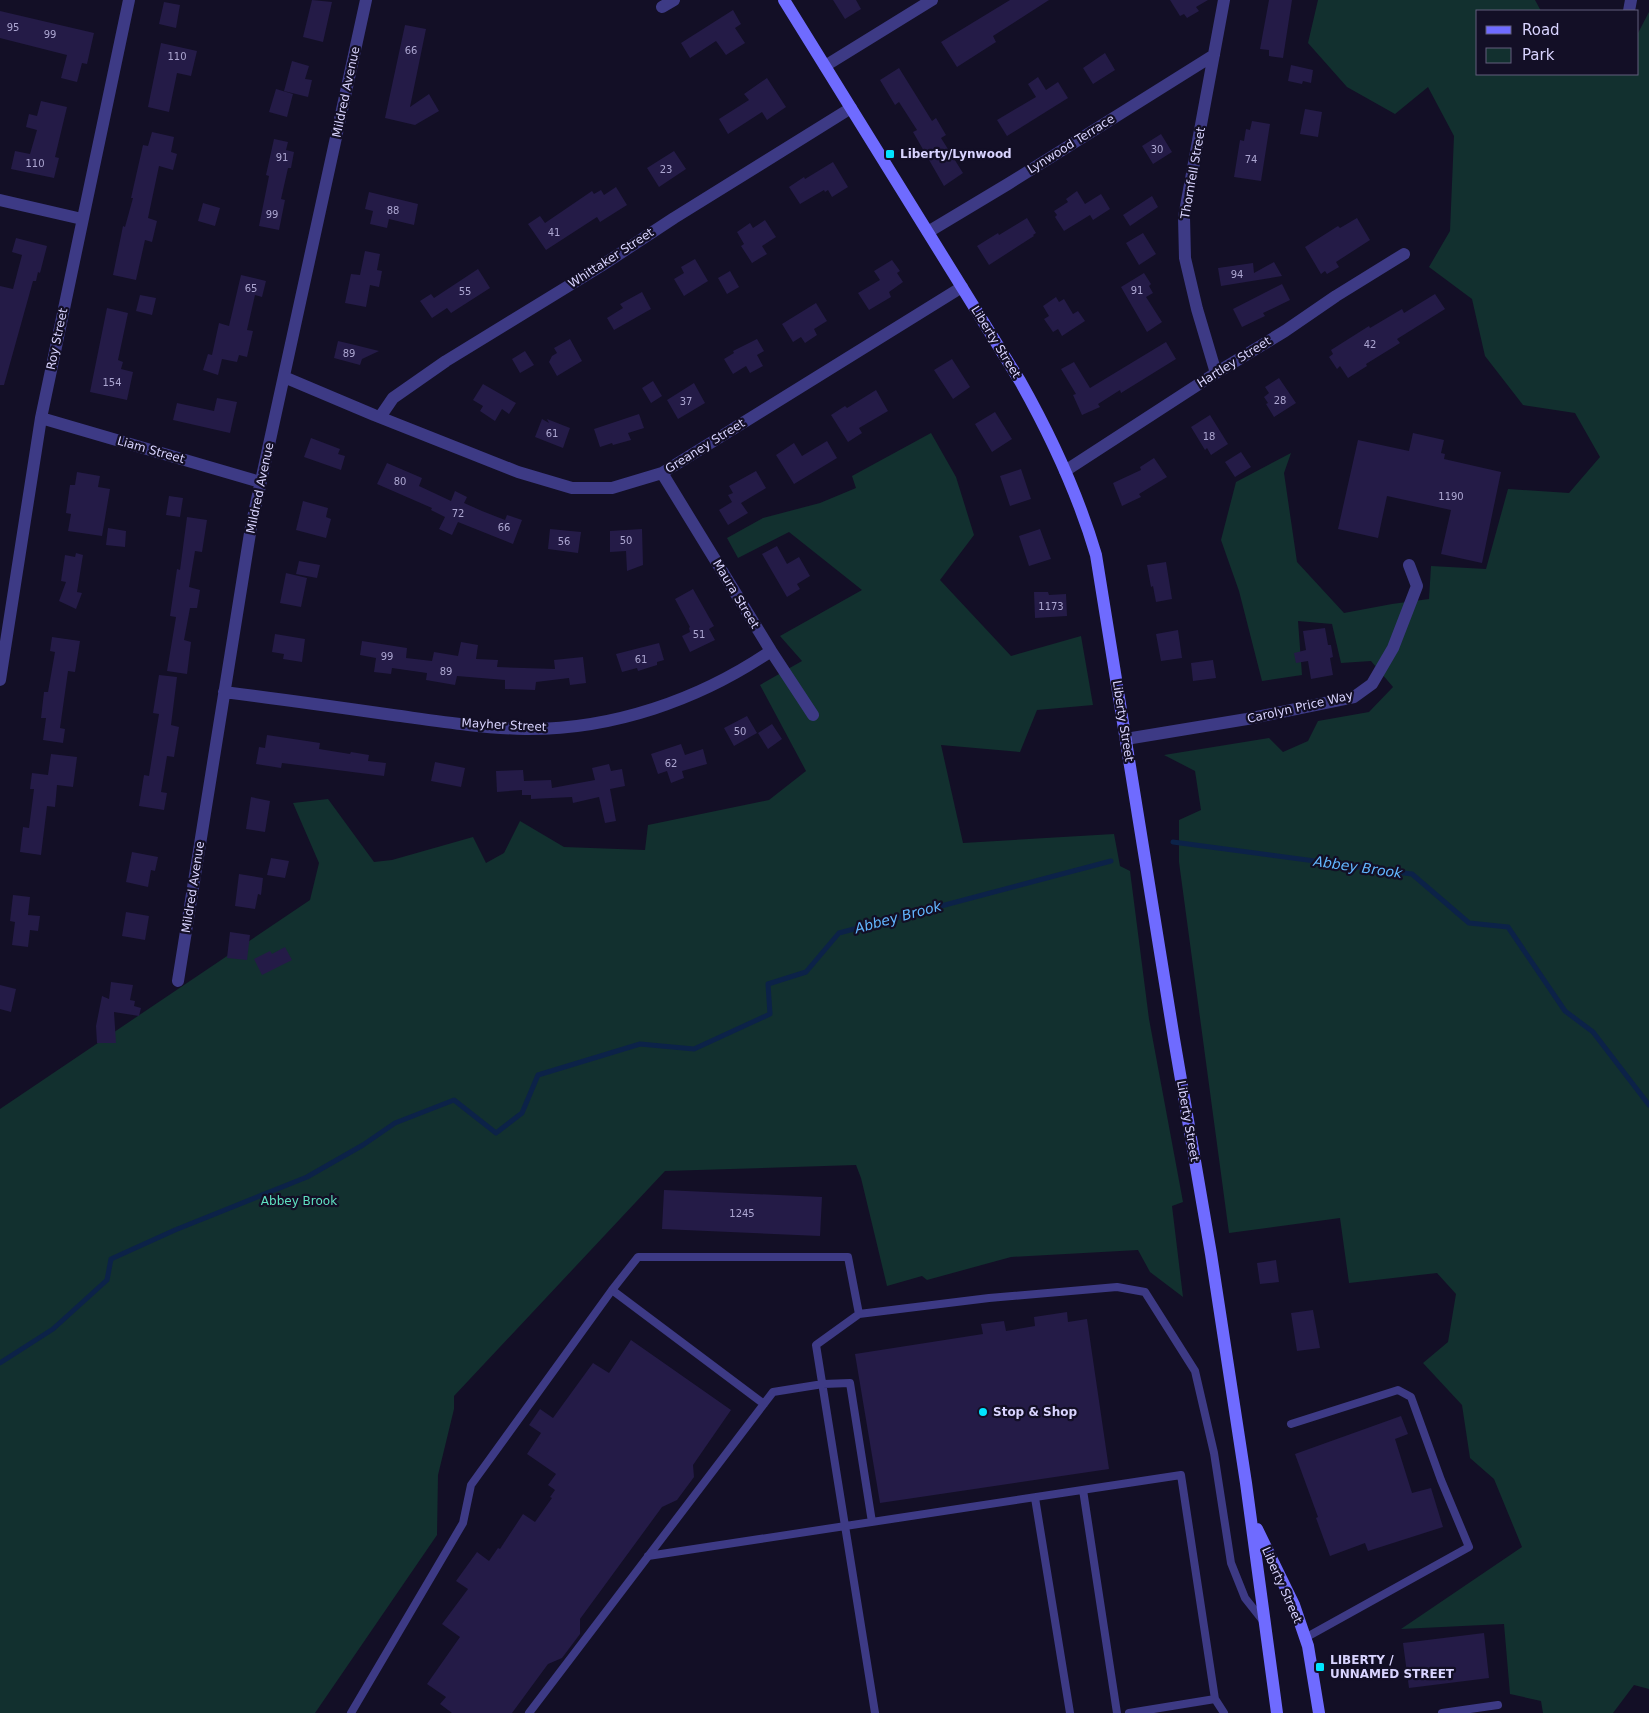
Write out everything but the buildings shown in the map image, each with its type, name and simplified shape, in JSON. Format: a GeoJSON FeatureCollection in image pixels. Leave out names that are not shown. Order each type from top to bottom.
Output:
{"type":"FeatureCollection","features":[{"type":"Feature","properties":{"kind":"main road","name":"Liberty Street"},"geometry":{"type":"LineString","coordinates":[[784,0],[1029,396],[1047,431],[1088,527],[1096,555],[1174,1039],[1211,1254],[1251,1518],[1277,1713]]}},
{"type":"Feature","properties":{"kind":"main road","name":"Liberty Street"},"geometry":{"type":"LineString","coordinates":[[1251,1518],[1294,1605],[1308,1646],[1319,1713]]}},
{"type":"Feature","properties":{"kind":"street","name":"Roy Street"},"geometry":{"type":"LineString","coordinates":[[0,680],[41,418],[129,0]]}},
{"type":"Feature","properties":{"kind":"street","name":"Mildred Avenue"},"geometry":{"type":"LineString","coordinates":[[178,980],[251,527],[366,0]]}},
{"type":"Feature","properties":{"kind":"street"},"geometry":{"type":"LineString","coordinates":[[662,7],[674,0]]}},
{"type":"Feature","properties":{"kind":"street"},"geometry":{"type":"LineString","coordinates":[[825,66],[932,0]]}},
{"type":"Feature","properties":{"kind":"street","name":"Thornfell Street"},"geometry":{"type":"LineString","coordinates":[[1216,373],[1185,258],[1184,217],[1224,0]]}},
{"type":"Feature","properties":{"kind":"street","name":"Lynwood Terrace"},"geometry":{"type":"LineString","coordinates":[[928,232],[1214,55]]}},
{"type":"Feature","properties":{"kind":"street","name":"Whittaker Street"},"geometry":{"type":"LineString","coordinates":[[380,417],[393,398],[446,361],[601,266],[674,218],[851,108]]}},
{"type":"Feature","properties":{"kind":"street"},"geometry":{"type":"LineString","coordinates":[[0,200],[82,219]]}},
{"type":"Feature","properties":{"kind":"street","name":"Hartley Street"},"geometry":{"type":"LineString","coordinates":[[1065,472],[1216,373],[1404,254]]}},
{"type":"Feature","properties":{"kind":"street","name":"Greaney Street"},"geometry":{"type":"LineString","coordinates":[[284,377],[518,472],[572,488],[612,488],[662,473],[962,287]]}},
{"type":"Feature","properties":{"kind":"street","name":"Liam Street"},"geometry":{"type":"LineString","coordinates":[[41,418],[260,482]]}},
{"type":"Feature","properties":{"kind":"street","name":"Maura Street"},"geometry":{"type":"LineString","coordinates":[[662,473],[771,651],[813,715]]}},
{"type":"Feature","properties":{"kind":"street","name":"Carolyn Price Way"},"geometry":{"type":"LineString","coordinates":[[1126,740],[1247,719],[1354,697],[1372,684],[1393,648],[1417,586],[1409,565]]}},
{"type":"Feature","properties":{"kind":"street","name":"Mayher Street"},"geometry":{"type":"LineString","coordinates":[[224,692],[485,726],[526,729],[565,727],[604,722],[676,701],[718,682],[771,651]]}},
{"type":"Feature","properties":{"kind":"lane"},"geometry":{"type":"LineString","coordinates":[[350,1713],[464,1523],[470,1485],[638,1257],[848,1257],[859,1314]]}},
{"type":"Feature","properties":{"kind":"lane"},"geometry":{"type":"LineString","coordinates":[[875,1713],[816,1345],[859,1314],[988,1298],[1117,1287],[1144,1292],[1195,1371],[1214,1454],[1231,1562],[1245,1598],[1265,1624]]}},
{"type":"Feature","properties":{"kind":"lane"},"geometry":{"type":"LineString","coordinates":[[612,1290],[764,1404]]}},
{"type":"Feature","properties":{"kind":"lane"},"geometry":{"type":"LineString","coordinates":[[529,1713],[773,1392],[823,1384],[850,1383],[872,1522]]}},
{"type":"Feature","properties":{"kind":"lane"},"geometry":{"type":"LineString","coordinates":[[1290,1424],[1398,1390],[1411,1397],[1440,1480],[1469,1547],[1305,1638]]}},
{"type":"Feature","properties":{"kind":"lane"},"geometry":{"type":"LineString","coordinates":[[648,1556],[1181,1476],[1215,1699],[1224,1713]]}},
{"type":"Feature","properties":{"kind":"lane"},"geometry":{"type":"LineString","coordinates":[[1083,1490],[1117,1713]]}},
{"type":"Feature","properties":{"kind":"lane"},"geometry":{"type":"LineString","coordinates":[[1035,1498],[1070,1713]]}},
{"type":"Feature","properties":{"kind":"lane"},"geometry":{"type":"LineString","coordinates":[[1129,1713],[1166,1710],[1215,1699]]}},
{"type":"Feature","properties":{"kind":"lane"},"geometry":{"type":"LineString","coordinates":[[1442,1713],[1498,1705]]}},
{"type":"Feature","properties":{"kind":"green space"},"geometry":{"type":"Polygon","coordinates":[[[1318,0],[1535,0],[1540,10],[1476,10],[1476,75],[1639,75],[1639,31],[1649,12],[1649,1689],[1634,1685],[1613,1713],[1543,1713],[1541,1701],[1510,1694],[1504,1624],[1401,1629],[1522,1547],[1494,1479],[1470,1458],[1462,1405],[1423,1363],[1448,1342],[1456,1294],[1437,1273],[1349,1283],[1340,1218],[1229,1233],[1179,862],[1179,820],[1201,810],[1195,771],[1164,755],[1269,738],[1283,752],[1308,741],[1318,721],[1369,712],[1393,687],[1371,661],[1341,663],[1332,624],[1298,621],[1302,675],[1262,681],[1239,591],[1221,540],[1236,482],[1291,453],[1284,473],[1297,562],[1344,613],[1429,599],[1431,566],[1486,569],[1508,489],[1569,493],[1600,457],[1575,413],[1523,405],[1485,356],[1472,299],[1429,267],[1450,231],[1454,136],[1428,87],[1395,114],[1347,87],[1308,43],[1318,0]]]}},
{"type":"Feature","properties":{"kind":"green space","name":"Abbey Brook"},"geometry":{"type":"Polygon","coordinates":[[[931,433],[956,477],[974,535],[940,580],[1011,656],[1081,636],[1093,705],[1037,710],[1020,752],[941,745],[963,843],[1114,834],[1120,866],[1130,871],[1149,1019],[1183,1202],[1172,1206],[1183,1297],[1150,1272],[1138,1250],[1011,1257],[927,1280],[922,1276],[887,1286],[861,1178],[856,1165],[665,1171],[454,1396],[454,1409],[438,1475],[437,1535],[315,1713],[0,1713],[0,1109],[310,900],[319,863],[293,803],[328,799],[374,862],[392,860],[473,837],[486,863],[504,853],[520,821],[564,847],[645,850],[648,825],[769,800],[806,771],[760,685],[802,661],[780,636],[862,590],[789,532],[738,558],[727,538],[763,518],[820,503],[856,488],[852,476],[931,433]]]}},
{"type":"Feature","properties":{"kind":"waterway","name":"Abbey Brook"},"geometry":{"type":"LineString","coordinates":[[1173,842],[1412,874],[1469,923],[1508,927],[1565,1011],[1593,1032],[1649,1105]]}},
{"type":"Feature","properties":{"kind":"waterway","name":"Abbey Brook"},"geometry":{"type":"LineString","coordinates":[[0,1363],[53,1329],[107,1280],[111,1259],[175,1230],[307,1177],[363,1145],[395,1123],[454,1100],[496,1133],[522,1113],[538,1075],[640,1044],[694,1049],[770,1014],[768,984],[806,972],[839,933],[1111,861]]}},
{"type":"Feature","properties":{"kind":"place","name":"Liberty/Lynwood"},"geometry":{"type":"Point","coordinates":[890,154]}},
{"type":"Feature","properties":{"kind":"place","name":"Stop & Shop"},"geometry":{"type":"Point","coordinates":[983,1412]}},
{"type":"Feature","properties":{"kind":"place","name":"LIBERTY / UNNAMED STREET"},"geometry":{"type":"Point","coordinates":[1320,1667]}}]}
